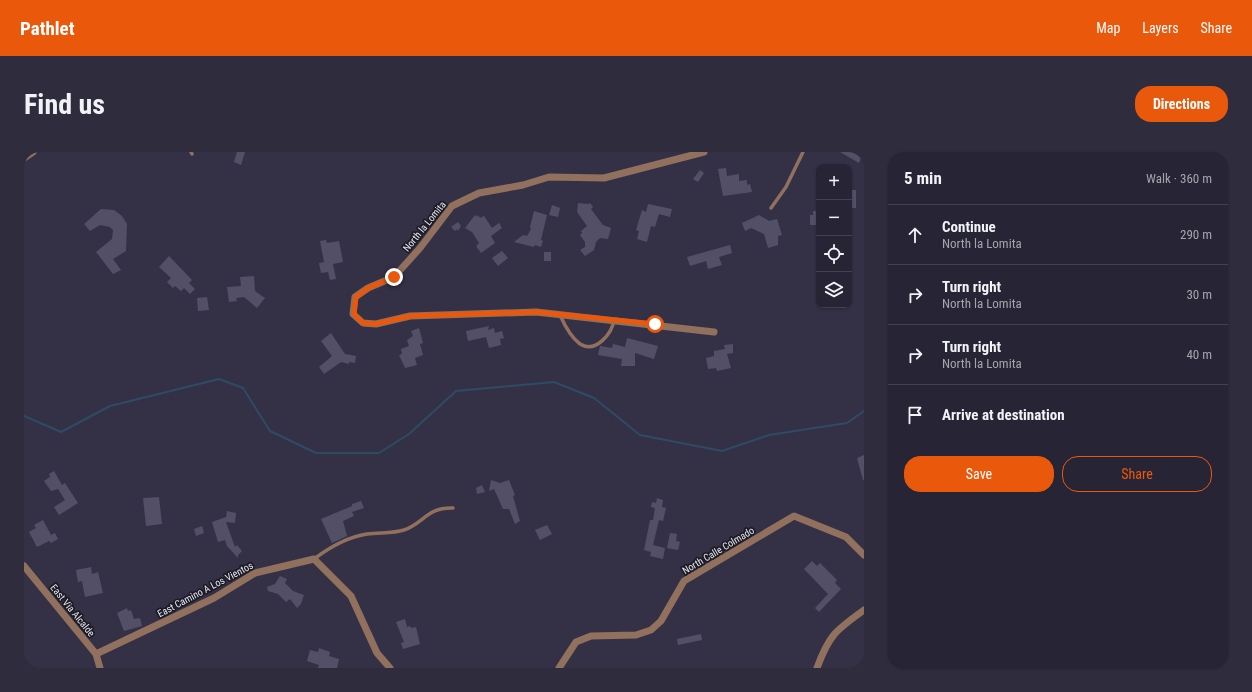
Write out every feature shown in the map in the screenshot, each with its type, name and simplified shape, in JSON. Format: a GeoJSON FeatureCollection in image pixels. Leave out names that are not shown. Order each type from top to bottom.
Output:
{"type":"FeatureCollection","features":[{"type":"Feature","properties":{"kind":"street"},"geometry":{"type":"LineString","coordinates":[[24,158],[33,152]]}},
{"type":"Feature","properties":{"kind":"street","name":"North la Lomita"},"geometry":{"type":"LineString","coordinates":[[704,152],[604,178],[549,177],[524,185],[479,193],[452,206],[420,248],[394,277],[368,288],[356,297],[354,314],[363,323],[376,324],[410,316],[536,312],[714,332]]}},
{"type":"Feature","properties":{"kind":"street","name":"North Calle Colmado"},"geometry":{"type":"LineString","coordinates":[[559,668],[576,642],[591,636],[636,635],[651,630],[661,621],[684,581],[794,516],[846,537],[864,555]]}},
{"type":"Feature","properties":{"kind":"street"},"geometry":{"type":"LineString","coordinates":[[314,559],[351,596],[377,653],[390,668]]}},
{"type":"Feature","properties":{"kind":"street","name":"East Camino A Los Vientos"},"geometry":{"type":"LineString","coordinates":[[96,654],[207,602],[255,572],[314,559]]}},
{"type":"Feature","properties":{"kind":"street","name":"East Via Alcalde"},"geometry":{"type":"LineString","coordinates":[[24,567],[96,654],[100,668]]}},
{"type":"Feature","properties":{"kind":"street"},"geometry":{"type":"LineString","coordinates":[[817,668],[825,646],[833,634],[864,610]]}},
{"type":"Feature","properties":{"kind":"lane"},"geometry":{"type":"LineString","coordinates":[[771,208],[786,187],[803,152]]}},
{"type":"Feature","properties":{"kind":"lane"},"geometry":{"type":"LineString","coordinates":[[560,314],[564,324],[580,344],[588,346],[602,341],[610,330],[614,320]]}},
{"type":"Feature","properties":{"kind":"lane"},"geometry":{"type":"LineString","coordinates":[[314,559],[334,545],[355,537],[403,530],[413,526],[438,508],[453,508]]}},
{"type":"Feature","properties":{"kind":"building"},"geometry":{"type":"Polygon","coordinates":[[[237,152],[245,152],[241,165],[234,162],[237,152]]]}},
{"type":"Feature","properties":{"kind":"building"},"geometry":{"type":"Polygon","coordinates":[[[840,152],[859,152],[862,154],[859,163],[840,152]]]}},
{"type":"Feature","properties":{"kind":"building"},"geometry":{"type":"Polygon","coordinates":[[[726,168],[727,176],[739,174],[739,181],[747,180],[747,185],[750,184],[752,192],[723,196],[718,169],[726,168]]]}},
{"type":"Feature","properties":{"kind":"building"},"geometry":{"type":"Polygon","coordinates":[[[700,170],[704,173],[698,182],[693,179],[700,170]]]}},
{"type":"Feature","properties":{"kind":"building"},"geometry":{"type":"Polygon","coordinates":[[[852,190],[856,190],[856,208],[852,208],[852,190]]]}},
{"type":"Feature","properties":{"kind":"building"},"geometry":{"type":"Polygon","coordinates":[[[578,203],[590,203],[593,207],[591,209],[603,225],[611,228],[608,239],[600,238],[596,242],[594,250],[585,256],[580,250],[585,247],[585,242],[580,235],[582,233],[581,231],[587,226],[577,212],[578,203]]]}},
{"type":"Feature","properties":{"kind":"building"},"geometry":{"type":"Polygon","coordinates":[[[648,204],[672,209],[670,217],[659,214],[655,227],[651,226],[647,242],[637,239],[639,231],[636,230],[642,210],[646,212],[648,204]]]}},
{"type":"Feature","properties":{"kind":"building"},"geometry":{"type":"Polygon","coordinates":[[[552,205],[560,208],[558,217],[549,215],[552,205]]]}},
{"type":"Feature","properties":{"kind":"building"},"geometry":{"type":"Polygon","coordinates":[[[101,209],[114,210],[122,216],[127,224],[126,251],[113,259],[121,270],[113,274],[96,252],[112,239],[113,230],[110,227],[100,225],[90,231],[84,224],[101,209]]]}},
{"type":"Feature","properties":{"kind":"building"},"geometry":{"type":"Polygon","coordinates":[[[534,211],[547,215],[541,240],[543,241],[541,247],[535,245],[534,247],[514,242],[523,235],[527,236],[531,229],[530,227],[534,211]]]}},
{"type":"Feature","properties":{"kind":"building"},"geometry":{"type":"Polygon","coordinates":[[[813,211],[816,211],[816,225],[810,225],[810,215],[813,215],[813,211]]]}},
{"type":"Feature","properties":{"kind":"building"},"geometry":{"type":"Polygon","coordinates":[[[475,215],[477,217],[478,215],[480,218],[484,216],[492,228],[499,223],[502,228],[491,236],[495,243],[481,253],[476,246],[479,243],[472,232],[465,228],[475,215]]]}},
{"type":"Feature","properties":{"kind":"building"},"geometry":{"type":"Polygon","coordinates":[[[759,215],[769,221],[777,219],[782,235],[778,236],[778,245],[768,248],[764,234],[751,228],[745,231],[742,223],[759,215]]]}},
{"type":"Feature","properties":{"kind":"building"},"geometry":{"type":"Polygon","coordinates":[[[458,222],[461,226],[458,231],[457,229],[455,231],[451,227],[458,222]]]}},
{"type":"Feature","properties":{"kind":"building"},"geometry":{"type":"Polygon","coordinates":[[[326,240],[327,243],[339,241],[343,262],[333,264],[336,279],[330,280],[328,272],[321,273],[319,263],[324,262],[320,241],[326,240]]]}},
{"type":"Feature","properties":{"kind":"building"},"geometry":{"type":"Polygon","coordinates":[[[730,245],[732,253],[719,257],[722,265],[708,269],[706,261],[690,266],[687,257],[730,245]]]}},
{"type":"Feature","properties":{"kind":"building"},"geometry":{"type":"Polygon","coordinates":[[[502,251],[508,258],[498,266],[492,258],[502,251]]]}},
{"type":"Feature","properties":{"kind":"building"},"geometry":{"type":"Polygon","coordinates":[[[544,252],[551,252],[551,261],[544,261],[544,252]]]}},
{"type":"Feature","properties":{"kind":"building"},"geometry":{"type":"Polygon","coordinates":[[[169,256],[192,280],[189,283],[195,289],[190,294],[184,288],[181,291],[175,286],[173,288],[167,282],[171,278],[159,267],[169,256]]]}},
{"type":"Feature","properties":{"kind":"building"},"geometry":{"type":"Polygon","coordinates":[[[254,276],[255,291],[265,298],[257,308],[244,297],[236,298],[237,301],[229,302],[227,287],[241,286],[240,277],[254,276]]]}},
{"type":"Feature","properties":{"kind":"building"},"geometry":{"type":"Polygon","coordinates":[[[207,297],[209,310],[198,311],[197,298],[207,297]]]}},
{"type":"Feature","properties":{"kind":"building"},"geometry":{"type":"Polygon","coordinates":[[[489,326],[488,330],[494,328],[495,333],[502,331],[504,338],[500,339],[501,345],[489,348],[486,337],[468,341],[466,331],[489,326]]]}},
{"type":"Feature","properties":{"kind":"building"},"geometry":{"type":"Polygon","coordinates":[[[419,328],[423,343],[420,344],[423,355],[415,358],[417,365],[405,368],[399,355],[402,354],[401,349],[409,346],[407,340],[413,336],[411,331],[419,328]]]}},
{"type":"Feature","properties":{"kind":"building"},"geometry":{"type":"Polygon","coordinates":[[[331,333],[345,354],[356,356],[355,363],[349,362],[349,364],[341,362],[324,374],[319,367],[332,356],[321,341],[331,333]]]}},
{"type":"Feature","properties":{"kind":"building"},"geometry":{"type":"Polygon","coordinates":[[[627,338],[658,346],[654,359],[635,353],[635,366],[621,366],[622,359],[598,355],[600,346],[612,348],[613,344],[625,347],[627,338]]]}},
{"type":"Feature","properties":{"kind":"building"},"geometry":{"type":"Polygon","coordinates":[[[733,344],[733,353],[727,354],[731,368],[717,371],[716,368],[708,369],[706,358],[714,356],[714,351],[725,349],[724,345],[733,344]]]}},
{"type":"Feature","properties":{"kind":"building"},"geometry":{"type":"Polygon","coordinates":[[[864,455],[864,480],[863,480],[857,458],[864,455]]]}},
{"type":"Feature","properties":{"kind":"building"},"geometry":{"type":"Polygon","coordinates":[[[54,471],[62,485],[65,483],[78,503],[59,515],[54,507],[65,500],[58,489],[51,491],[44,481],[50,477],[49,474],[54,471]]]}},
{"type":"Feature","properties":{"kind":"building"},"geometry":{"type":"Polygon","coordinates":[[[491,480],[500,483],[509,480],[515,495],[513,496],[520,521],[515,524],[509,509],[503,509],[494,489],[489,491],[491,480]]]}},
{"type":"Feature","properties":{"kind":"building"},"geometry":{"type":"Polygon","coordinates":[[[482,485],[485,492],[477,494],[476,488],[482,485]]]}},
{"type":"Feature","properties":{"kind":"building"},"geometry":{"type":"Polygon","coordinates":[[[159,497],[162,524],[146,526],[143,498],[159,497]]]}},
{"type":"Feature","properties":{"kind":"building"},"geometry":{"type":"Polygon","coordinates":[[[657,498],[663,500],[662,507],[666,508],[663,521],[659,520],[653,545],[665,548],[663,559],[650,556],[651,552],[644,550],[650,520],[653,520],[655,508],[651,507],[652,502],[656,503],[657,498]]]}},
{"type":"Feature","properties":{"kind":"building"},"geometry":{"type":"Polygon","coordinates":[[[361,501],[364,508],[352,512],[354,516],[343,521],[347,536],[332,543],[321,519],[361,501]]]}},
{"type":"Feature","properties":{"kind":"building"},"geometry":{"type":"Polygon","coordinates":[[[227,511],[236,513],[235,523],[226,522],[235,547],[237,545],[242,551],[238,555],[238,558],[227,546],[225,540],[218,542],[212,522],[226,517],[227,511]]]}},
{"type":"Feature","properties":{"kind":"building"},"geometry":{"type":"Polygon","coordinates":[[[43,520],[51,535],[55,533],[58,539],[51,543],[49,541],[37,547],[29,532],[36,528],[34,525],[43,520]]]}},
{"type":"Feature","properties":{"kind":"building"},"geometry":{"type":"Polygon","coordinates":[[[547,525],[552,534],[540,540],[535,530],[547,525]]]}},
{"type":"Feature","properties":{"kind":"building"},"geometry":{"type":"Polygon","coordinates":[[[202,526],[204,533],[196,536],[194,529],[202,526]]]}},
{"type":"Feature","properties":{"kind":"building"},"geometry":{"type":"Polygon","coordinates":[[[670,533],[677,534],[676,541],[680,542],[678,550],[667,548],[670,533]]]}},
{"type":"Feature","properties":{"kind":"building"},"geometry":{"type":"Polygon","coordinates":[[[812,561],[817,566],[820,563],[837,580],[835,583],[841,589],[819,612],[815,608],[828,594],[804,569],[812,561]]]}},
{"type":"Feature","properties":{"kind":"building"},"geometry":{"type":"Polygon","coordinates":[[[91,567],[92,574],[98,572],[103,593],[85,597],[82,581],[78,582],[76,570],[91,567]]]}},
{"type":"Feature","properties":{"kind":"building"},"geometry":{"type":"Polygon","coordinates":[[[280,576],[287,579],[285,583],[293,591],[304,595],[301,604],[297,608],[290,599],[286,602],[278,594],[268,591],[267,587],[275,584],[280,576]]]}},
{"type":"Feature","properties":{"kind":"building"},"geometry":{"type":"Polygon","coordinates":[[[127,608],[128,611],[131,610],[134,619],[140,618],[142,626],[124,631],[117,613],[127,608]]]}},
{"type":"Feature","properties":{"kind":"building"},"geometry":{"type":"Polygon","coordinates":[[[405,619],[407,627],[416,627],[420,644],[403,649],[401,643],[404,642],[396,622],[405,619]]]}},
{"type":"Feature","properties":{"kind":"building"},"geometry":{"type":"Polygon","coordinates":[[[701,634],[702,640],[678,645],[677,639],[701,634]]]}},
{"type":"Feature","properties":{"kind":"building"},"geometry":{"type":"Polygon","coordinates":[[[319,648],[330,652],[329,656],[339,659],[337,668],[318,668],[319,665],[307,661],[310,650],[318,652],[319,648]]]}},
{"type":"Feature","properties":{"kind":"waterway"},"geometry":{"type":"LineString","coordinates":[[24,416],[61,432],[110,406],[219,379],[243,388],[270,431],[316,453],[379,453],[409,434],[456,391],[554,382],[594,398],[640,435],[722,451],[769,435],[847,423],[864,411]]}},
{"type":"Feature","properties":{"kind":"route"},"geometry":{"type":"LineString","coordinates":[[394,277],[368,288],[356,297],[354,314],[363,323],[376,324],[410,316],[536,312],[655,324]]}}]}
